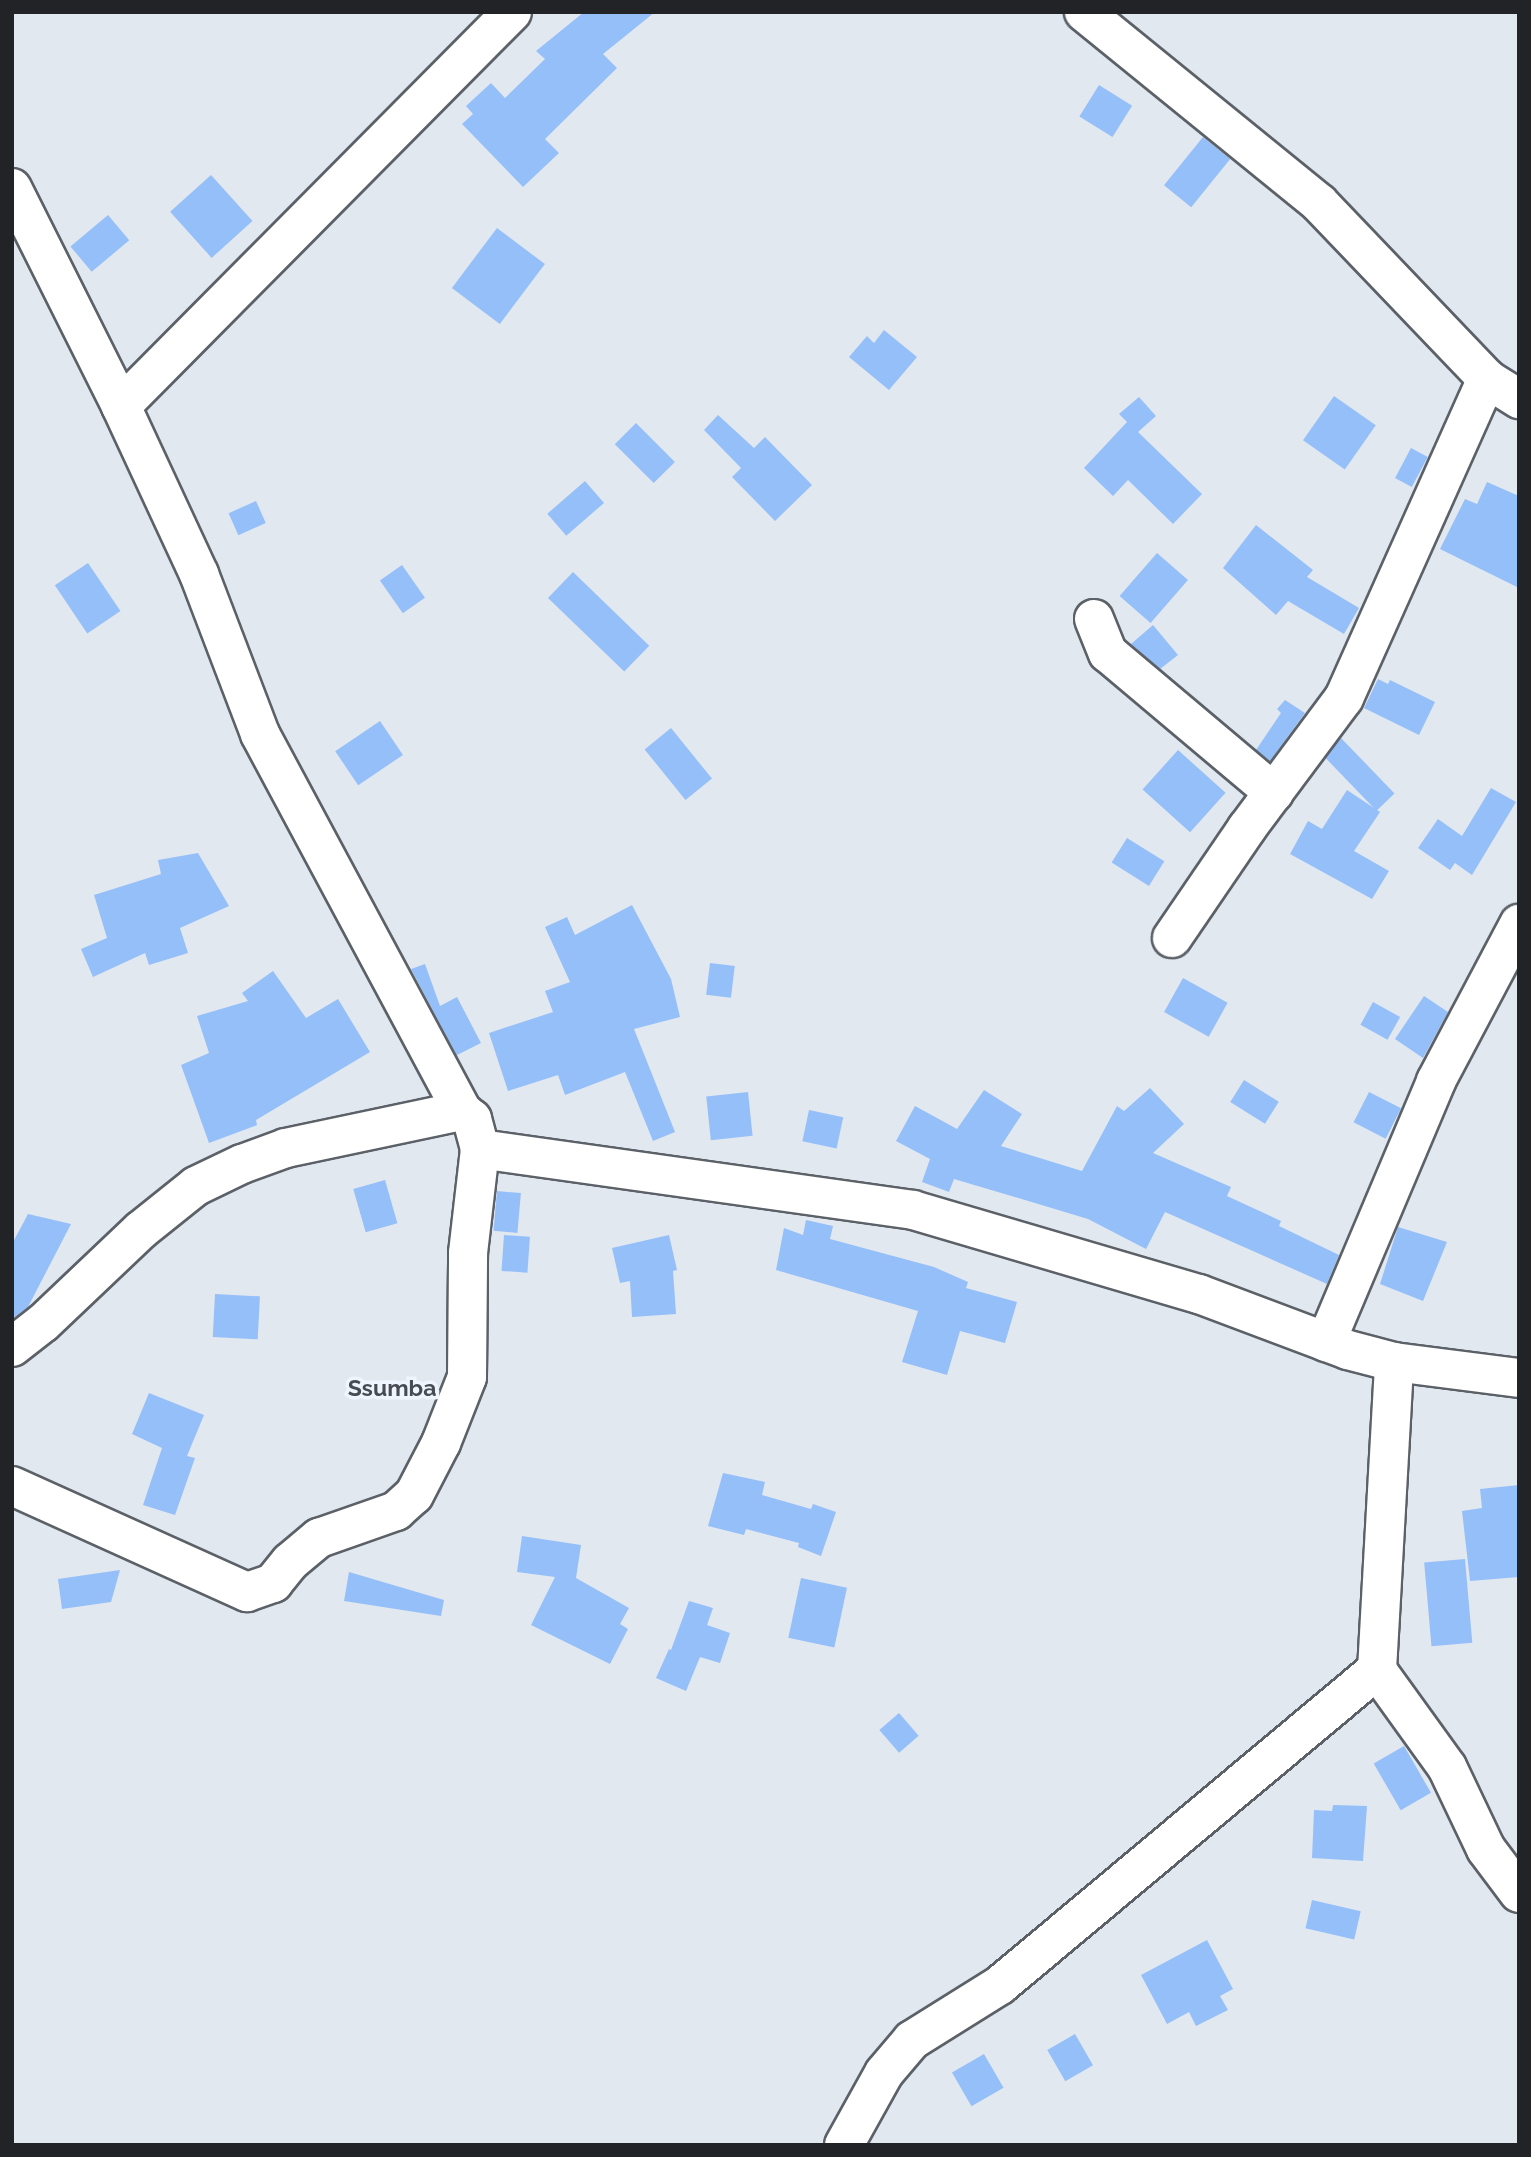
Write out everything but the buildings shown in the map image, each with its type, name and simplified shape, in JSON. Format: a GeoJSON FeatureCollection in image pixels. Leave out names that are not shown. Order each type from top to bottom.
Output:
{"type":"FeatureCollection","features":[{"type":"Feature","properties":{"kind":"street"},"geometry":{"type":"LineString","coordinates":[[121,406],[512,12]]}},
{"type":"Feature","properties":{"kind":"street"},"geometry":{"type":"LineString","coordinates":[[1084,12],[1319,203],[1487,379],[1519,399]]}},
{"type":"Feature","properties":{"kind":"street"},"geometry":{"type":"LineString","coordinates":[[12,188],[121,406],[199,574],[260,734],[461,1111],[472,1119],[480,1149],[468,1253],[467,1377],[440,1443],[414,1495],[396,1511],[319,1538],[290,1562],[273,1583],[247,1592],[12,1486]]}},
{"type":"Feature","properties":{"kind":"street"},"geometry":{"type":"LineString","coordinates":[[1172,938],[1344,698],[1487,379]]}},
{"type":"Feature","properties":{"kind":"street"},"geometry":{"type":"LineString","coordinates":[[1094,619],[1108,653],[1274,793]]}},
{"type":"Feature","properties":{"kind":"street"},"geometry":{"type":"LineString","coordinates":[[1326,1342],[1436,1082],[1519,924]]}},
{"type":"Feature","properties":{"kind":"street"},"geometry":{"type":"LineString","coordinates":[[12,1347],[43,1323],[141,1230],[197,1186],[242,1164],[286,1148],[461,1111]]}},
{"type":"Feature","properties":{"kind":"street"},"geometry":{"type":"LineString","coordinates":[[480,1149],[913,1210],[1199,1294],[1326,1342],[1394,1362],[1519,1378]]}},
{"type":"Feature","properties":{"kind":"street"},"geometry":{"type":"LineString","coordinates":[[1394,1362],[1377,1670],[1447,1767],[1486,1849],[1519,1893]]}},
{"type":"Feature","properties":{"kind":"street"},"geometry":{"type":"LineString","coordinates":[[844,2145],[884,2074],[912,2040],[1000,1985],[1377,1670]]}},
{"type":"Feature","properties":{"kind":"district","name":"Ssumba"},"geometry":{"type":"Point","coordinates":[392,1388]}}]}
